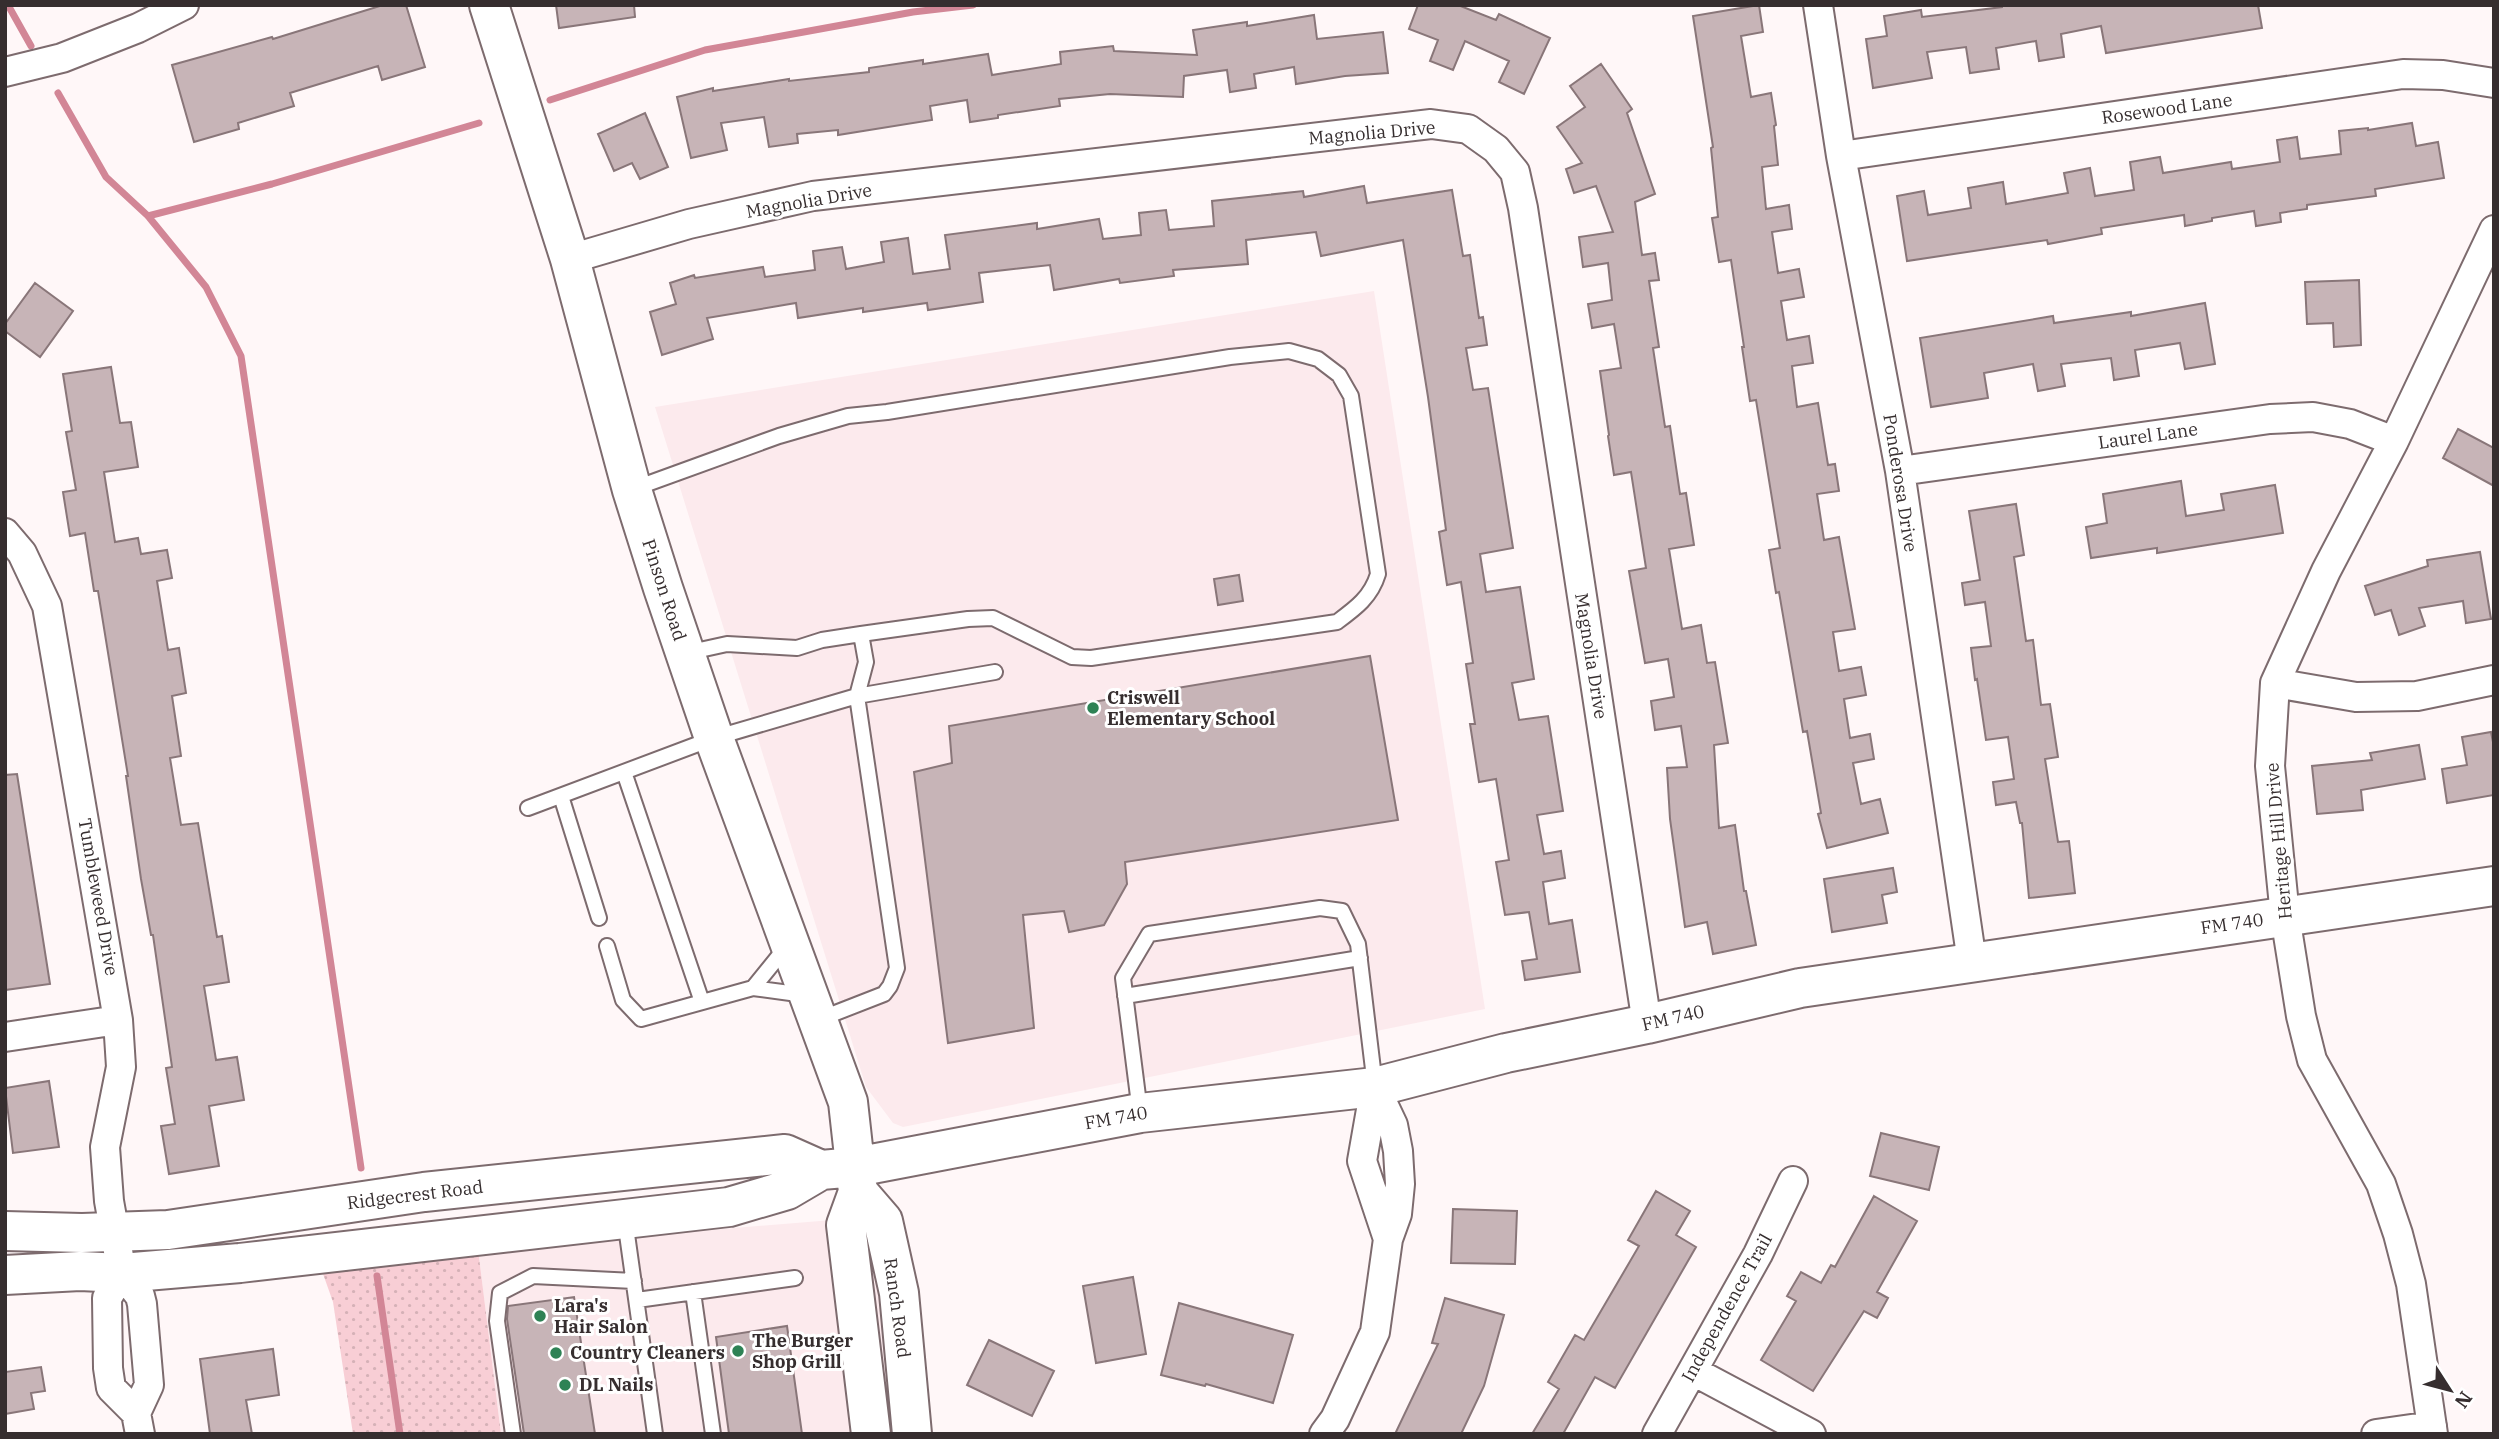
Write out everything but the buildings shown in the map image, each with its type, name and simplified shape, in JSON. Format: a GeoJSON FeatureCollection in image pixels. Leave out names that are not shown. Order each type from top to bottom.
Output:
{"type":"FeatureCollection","features":[{"type":"Feature","properties":{"kind":"main road","name":"Pinson Road"},"geometry":{"type":"LineString","coordinates":[[489,5],[570,259],[632,490],[685,653],[848,1102],[845,1176]]}},
{"type":"Feature","properties":{"kind":"main road","name":"FM 740"},"geometry":{"type":"LineString","coordinates":[[845,1176],[1140,1113],[1375,1087],[1506,1053],[1647,1024],[1800,988],[2494,886]]}},
{"type":"Feature","properties":{"kind":"main road","name":"Ridgecrest Road"},"geometry":{"type":"LineString","coordinates":[[5,1231],[168,1230],[424,1192],[785,1154],[845,1176]]}},
{"type":"Feature","properties":{"kind":"main road"},"geometry":{"type":"LineString","coordinates":[[5,1275],[80,1271],[122,1273],[254,1261],[636,1218],[729,1207],[845,1176],[846,1225],[871,1434]]}},
{"type":"Feature","properties":{"kind":"main road","name":"Ranch Road"},"geometry":{"type":"LineString","coordinates":[[845,1176],[883,1221],[899,1293],[912,1434]]}},
{"type":"Feature","properties":{"kind":"street"},"geometry":{"type":"LineString","coordinates":[[5,72],[62,58],[138,28],[184,5]]}},
{"type":"Feature","properties":{"kind":"street","name":"Ponderosa Drive"},"geometry":{"type":"LineString","coordinates":[[1818,5],[1842,156],[1900,471],[1972,962]]}},
{"type":"Feature","properties":{"kind":"street","name":"Rosewood Lane"},"geometry":{"type":"LineString","coordinates":[[1842,156],[2403,75],[2443,75],[2494,83]]}},
{"type":"Feature","properties":{"kind":"street","name":"Magnolia Drive"},"geometry":{"type":"LineString","coordinates":[[570,259],[689,224],[813,196],[1431,124],[1468,130],[1496,149],[1515,172],[1522,208],[1647,1024]]}},
{"type":"Feature","properties":{"kind":"street","name":"Heritage Hill Drive"},"geometry":{"type":"LineString","coordinates":[[2433,1430],[2411,1284],[2398,1234],[2381,1184],[2312,1060],[2301,1016],[2285,916],[2270,766],[2275,683],[2326,571],[2394,442],[2494,230]]}},
{"type":"Feature","properties":{"kind":"street","name":"Laurel Lane"},"geometry":{"type":"LineString","coordinates":[[1900,471],[2270,419],[2313,417],[2350,425],[2394,442]]}},
{"type":"Feature","properties":{"kind":"street","name":"Tumbleweed Drive"},"geometry":{"type":"LineString","coordinates":[[5,533],[22,553],[47,606],[118,1020],[121,1067],[105,1147],[109,1201],[122,1273],[140,1296],[144,1320],[149,1385],[138,1424]]}},
{"type":"Feature","properties":{"kind":"street"},"geometry":{"type":"LineString","coordinates":[[2275,683],[2356,697],[2417,696],[2494,680]]}},
{"type":"Feature","properties":{"kind":"street"},"geometry":{"type":"LineString","coordinates":[[5,1037],[118,1020]]}},
{"type":"Feature","properties":{"kind":"street"},"geometry":{"type":"LineString","coordinates":[[1324,1434],[1335,1419],[1375,1332],[1388,1240],[1397,1214],[1400,1184],[1398,1151],[1392,1125],[1375,1087]]}},
{"type":"Feature","properties":{"kind":"street","name":"Independence Trail"},"geometry":{"type":"LineString","coordinates":[[1657,1434],[1758,1254],[1793,1181]]}},
{"type":"Feature","properties":{"kind":"street","name":"Tumbleweed Drive"},"geometry":{"type":"LineString","coordinates":[[122,1273],[107,1298],[108,1368],[111,1388],[138,1424]]}},
{"type":"Feature","properties":{"kind":"street"},"geometry":{"type":"LineString","coordinates":[[1692,1371],[1811,1434]]}},
{"type":"Feature","properties":{"kind":"street"},"geometry":{"type":"LineString","coordinates":[[2376,1434],[2433,1430]]}},
{"type":"Feature","properties":{"kind":"lane"},"geometry":{"type":"LineString","coordinates":[[632,490],[779,436],[848,416],[901,410],[1230,357],[1289,351],[1318,359],[1339,375],[1351,396],[1378,574],[1374,589],[1360,606],[1337,622],[1091,658],[1072,657],[993,618],[860,634],[822,640],[797,648],[726,644],[685,653]]}},
{"type":"Feature","properties":{"kind":"lane"},"geometry":{"type":"LineString","coordinates":[[607,946],[623,1000],[641,1019],[753,988],[813,1007],[884,994],[897,968],[857,696],[866,663],[860,634]]}},
{"type":"Feature","properties":{"kind":"lane"},"geometry":{"type":"LineString","coordinates":[[528,808],[714,738],[857,696],[995,672]]}},
{"type":"Feature","properties":{"kind":"lane"},"geometry":{"type":"LineString","coordinates":[[624,772],[702,1002]]}},
{"type":"Feature","properties":{"kind":"lane"},"geometry":{"type":"LineString","coordinates":[[561,796],[598,918]]}},
{"type":"Feature","properties":{"kind":"lane"},"geometry":{"type":"LineString","coordinates":[[1140,1113],[1123,978],[1149,934],[1320,908],[1342,911],[1357,944],[1375,1087]]}},
{"type":"Feature","properties":{"kind":"lane"},"geometry":{"type":"LineString","coordinates":[[753,988],[789,943]]}},
{"type":"Feature","properties":{"kind":"lane"},"geometry":{"type":"LineString","coordinates":[[1125,996],[1360,958]]}},
{"type":"Feature","properties":{"kind":"lane"},"geometry":{"type":"LineString","coordinates":[[636,1218],[634,1281],[655,1434]]}},
{"type":"Feature","properties":{"kind":"lane"},"geometry":{"type":"LineString","coordinates":[[513,1434],[496,1321],[500,1293],[533,1276],[634,1281]]}},
{"type":"Feature","properties":{"kind":"lane"},"geometry":{"type":"LineString","coordinates":[[637,1300],[795,1278]]}},
{"type":"Feature","properties":{"kind":"lane"},"geometry":{"type":"LineString","coordinates":[[693,1292],[713,1434]]}},
{"type":"Feature","properties":{"kind":"shaded area","name":"Criswell Elementary School"},"geometry":{"type":"Polygon","coordinates":[[[1374,291],[1485,1009],[903,1127],[893,1123],[866,1087],[655,407],[1374,291]]]}},
{"type":"Feature","properties":{"kind":"shaded area"},"geometry":{"type":"Polygon","coordinates":[[[869,1217],[891,1376],[895,1434],[501,1434],[478,1249],[869,1217]]]}},
{"type":"Feature","properties":{"kind":"shaded area"},"geometry":{"type":"Polygon","coordinates":[[[478,1249],[501,1434],[353,1434],[333,1302],[322,1271],[478,1249]]]}},
{"type":"Feature","properties":{"kind":"waterway"},"geometry":{"type":"LineString","coordinates":[[8,5],[31,46]]}},
{"type":"Feature","properties":{"kind":"waterway"},"geometry":{"type":"LineString","coordinates":[[550,100],[705,50],[913,12],[973,5]]}},
{"type":"Feature","properties":{"kind":"waterway"},"geometry":{"type":"LineString","coordinates":[[58,93],[106,177],[148,216],[206,287],[241,356],[361,1168]]}},
{"type":"Feature","properties":{"kind":"waterway"},"geometry":{"type":"LineString","coordinates":[[148,216],[272,184],[479,123]]}},
{"type":"Feature","properties":{"kind":"waterway"},"geometry":{"type":"LineString","coordinates":[[377,1276],[400,1434]]}},
{"type":"Feature","properties":{"kind":"place","name":"Criswell Elementary School"},"geometry":{"type":"Point","coordinates":[1093,708]}},
{"type":"Feature","properties":{"kind":"place","name":"Lara's Hair Salon"},"geometry":{"type":"Point","coordinates":[540,1316]}},
{"type":"Feature","properties":{"kind":"place","name":"The Burger Shop Grill"},"geometry":{"type":"Point","coordinates":[738,1351]}},
{"type":"Feature","properties":{"kind":"place","name":"Country Cleaners"},"geometry":{"type":"Point","coordinates":[556,1353]}},
{"type":"Feature","properties":{"kind":"place","name":"DL Nails"},"geometry":{"type":"Point","coordinates":[565,1385]}}]}
